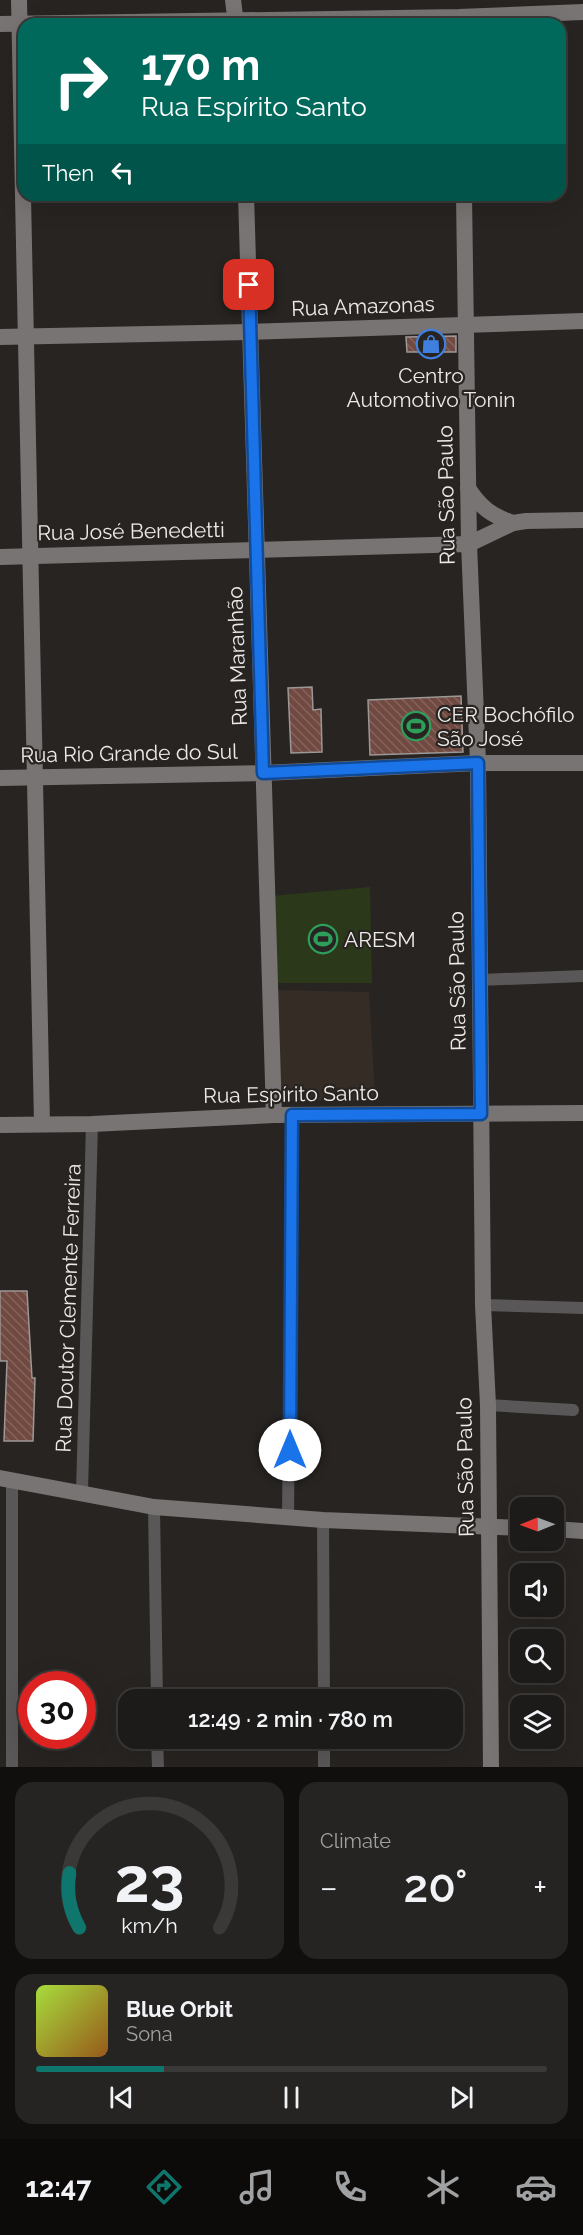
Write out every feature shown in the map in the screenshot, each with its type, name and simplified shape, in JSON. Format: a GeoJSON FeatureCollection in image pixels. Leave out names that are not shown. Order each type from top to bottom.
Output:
{"type":"FeatureCollection","features":[{"type":"Feature","properties":{"kind":"street"},"geometry":{"type":"LineString","coordinates":[[19,0],[20,18]]}},
{"type":"Feature","properties":{"kind":"street"},"geometry":{"type":"LineString","coordinates":[[233,0],[235,18]]}},
{"type":"Feature","properties":{"kind":"street"},"geometry":{"type":"LineString","coordinates":[[360,18],[583,12]]}},
{"type":"Feature","properties":{"kind":"street"},"geometry":{"type":"LineString","coordinates":[[0,24],[18,23]]}},
{"type":"Feature","properties":{"kind":"street"},"geometry":{"type":"LineString","coordinates":[[23,201],[42,1124]]}},
{"type":"Feature","properties":{"kind":"street","name":"Rua Maranhão"},"geometry":{"type":"LineString","coordinates":[[246,201],[274,1115]]}},
{"type":"Feature","properties":{"kind":"street","name":"Rua São Paulo"},"geometry":{"type":"LineString","coordinates":[[464,201],[469,544],[478,763],[483,1305],[488,1406],[491,1767]]}},
{"type":"Feature","properties":{"kind":"street","name":"Rua Amazonas"},"geometry":{"type":"LineString","coordinates":[[0,337],[249,332],[583,321]]}},
{"type":"Feature","properties":{"kind":"street"},"geometry":{"type":"LineString","coordinates":[[468,488],[476,501],[487,511],[499,519],[513,523]]}},
{"type":"Feature","properties":{"kind":"street","name":"Rua José Benedetti"},"geometry":{"type":"LineString","coordinates":[[0,557],[469,544],[513,523],[583,520]]}},
{"type":"Feature","properties":{"kind":"street","name":"Rua Rio Grande do Sul"},"geometry":{"type":"LineString","coordinates":[[0,778],[263,773],[478,763],[583,763]]}},
{"type":"Feature","properties":{"kind":"street"},"geometry":{"type":"LineString","coordinates":[[479,980],[583,976]]}},
{"type":"Feature","properties":{"kind":"street","name":"Rua Espírito Santo"},"geometry":{"type":"LineString","coordinates":[[0,1125],[92,1124],[274,1115],[583,1113]]}},
{"type":"Feature","properties":{"kind":"street"},"geometry":{"type":"LineString","coordinates":[[288,1517],[292,1115]]}},
{"type":"Feature","properties":{"kind":"street","name":"Rua Doutor Clemente Ferreira"},"geometry":{"type":"LineString","coordinates":[[82,1492],[92,1124]]}},
{"type":"Feature","properties":{"kind":"street"},"geometry":{"type":"LineString","coordinates":[[483,1305],[583,1308]]}},
{"type":"Feature","properties":{"kind":"street"},"geometry":{"type":"LineString","coordinates":[[488,1406],[573,1410]]}},
{"type":"Feature","properties":{"kind":"street"},"geometry":{"type":"LineString","coordinates":[[12,1767],[6,1479],[154,1507],[323,1520],[510,1528]]}},
{"type":"Feature","properties":{"kind":"street"},"geometry":{"type":"LineString","coordinates":[[154,1507],[157,1689]]}},
{"type":"Feature","properties":{"kind":"street"},"geometry":{"type":"LineString","coordinates":[[323,1520],[324,1689]]}},
{"type":"Feature","properties":{"kind":"street"},"geometry":{"type":"LineString","coordinates":[[564,1530],[583,1531]]}},
{"type":"Feature","properties":{"kind":"street"},"geometry":{"type":"LineString","coordinates":[[158,1749],[158,1767]]}},
{"type":"Feature","properties":{"kind":"street"},"geometry":{"type":"LineString","coordinates":[[324,1749],[324,1767]]}},
{"type":"Feature","properties":{"kind":"shaded area"},"geometry":{"type":"Polygon","coordinates":[[[274,990],[369,992],[375,1098],[372,1102],[279,1100],[274,990]]]}},
{"type":"Feature","properties":{"kind":"green space","name":"ARESM"},"geometry":{"type":"Polygon","coordinates":[[[370,887],[372,983],[277,983],[272,896],[370,887]]]}},
{"type":"Feature","properties":{"kind":"building","name":"Centro Automotivo Tonin"},"geometry":{"type":"Polygon","coordinates":[[[456,336],[456,352],[407,352],[406,337],[456,336]]]}},
{"type":"Feature","properties":{"kind":"building"},"geometry":{"type":"Polygon","coordinates":[[[312,687],[313,710],[321,709],[322,752],[291,753],[288,688],[312,687]]]}},
{"type":"Feature","properties":{"kind":"building","name":"CER Bochófilo São José"},"geometry":{"type":"Polygon","coordinates":[[[461,696],[463,752],[370,755],[368,700],[461,696]]]}},
{"type":"Feature","properties":{"kind":"building"},"geometry":{"type":"Polygon","coordinates":[[[0,1291],[27,1291],[32,1378],[35,1378],[33,1441],[4,1441],[7,1361],[0,1361],[0,1291]]]}},
{"type":"Feature","properties":{"kind":"place","name":"Centro Automotivo Tonin"},"geometry":{"type":"Point","coordinates":[431,344]}},
{"type":"Feature","properties":{"kind":"place","name":"CER Bochófilo São José"},"geometry":{"type":"Point","coordinates":[416,726]}},
{"type":"Feature","properties":{"kind":"place","name":"ARESM"},"geometry":{"type":"Point","coordinates":[323,939]}},
{"type":"Feature","properties":{"kind":"route"},"geometry":{"type":"LineString","coordinates":[[249,285],[263,773],[478,763],[481,1114],[292,1115],[290,1450]]}}]}
